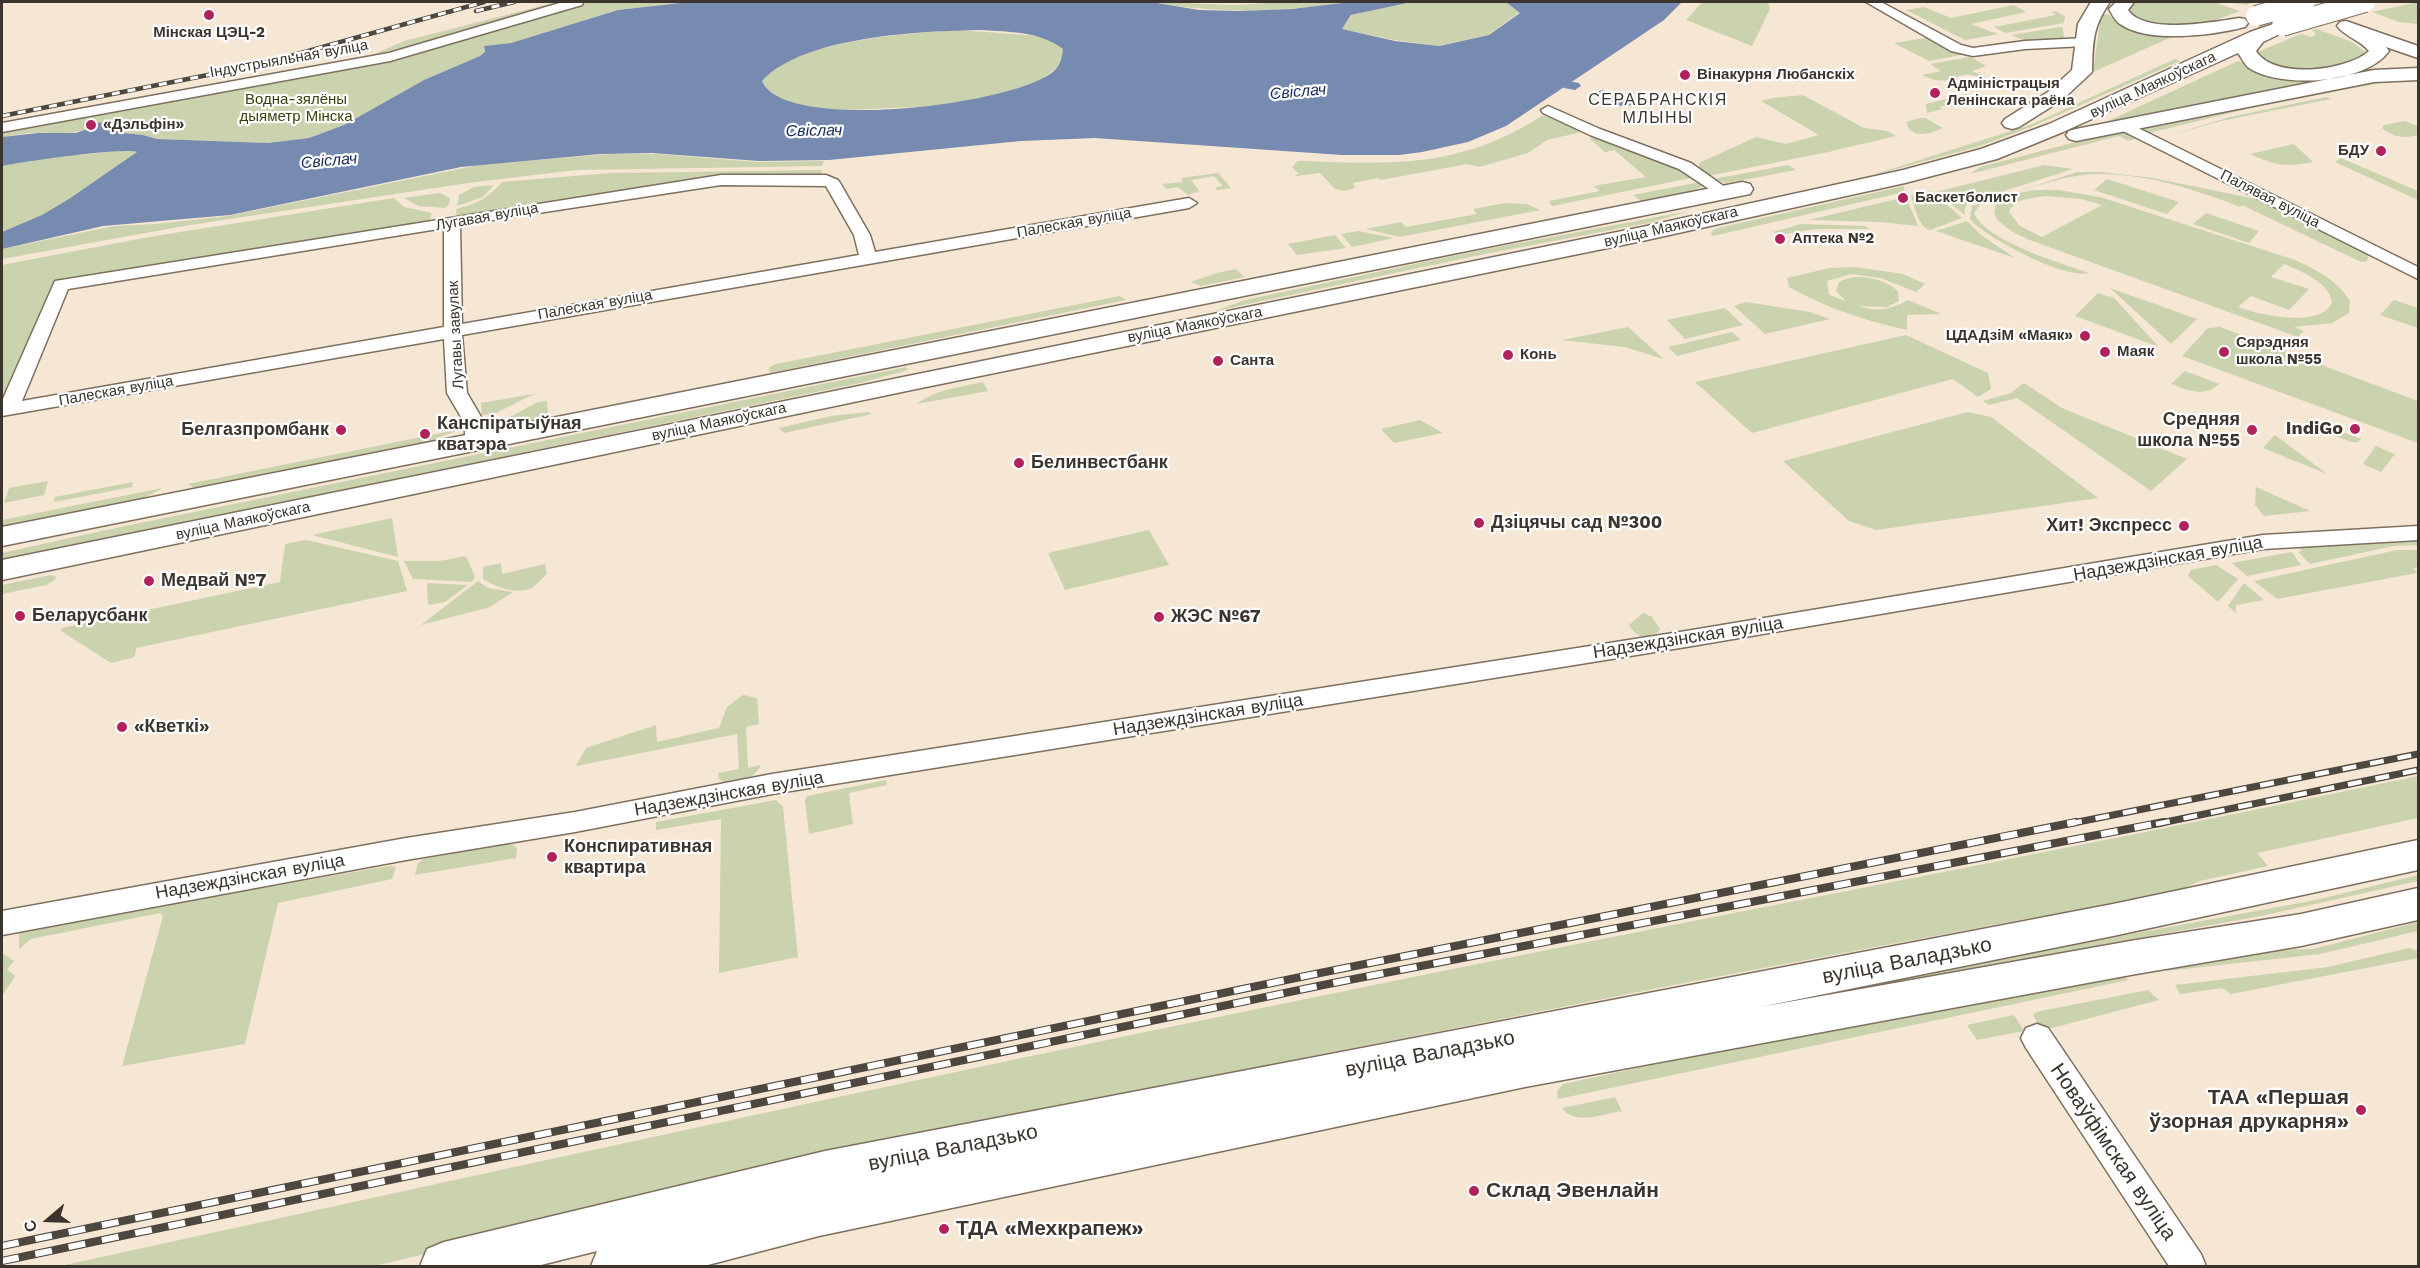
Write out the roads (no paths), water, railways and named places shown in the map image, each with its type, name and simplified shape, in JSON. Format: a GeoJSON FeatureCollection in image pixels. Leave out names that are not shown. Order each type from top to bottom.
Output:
{"type":"FeatureCollection","features":[{"type":"Feature","properties":{"kind":"main road"},"geometry":{"type":"LineString","coordinates":[[2085,42],[2089,16],[2101,2]]}},
{"type":"Feature","properties":{"kind":"main road"},"geometry":{"type":"LineString","coordinates":[[2126,2],[2118,9],[2124,18],[2157,29],[2195,30],[2248,19]]}},
{"type":"Feature","properties":{"kind":"main road"},"geometry":{"type":"LineString","coordinates":[[2278,2],[2413,35]]}},
{"type":"Feature","properties":{"kind":"main road","name":"вуліца Маякоўскага"},"geometry":{"type":"LineString","coordinates":[[2185,46],[2248,19],[2305,2]]}},
{"type":"Feature","properties":{"kind":"main road"},"geometry":{"type":"LineString","coordinates":[[2311,2],[2418,52]]}},
{"type":"Feature","properties":{"kind":"main road","name":"вуліца Маякоўскага"},"geometry":{"type":"LineString","coordinates":[[2,570],[1063,351],[1631,237],[1905,176],[1989,154],[2094,112],[2257,36],[2282,26],[2366,2]]}},
{"type":"Feature","properties":{"kind":"main road"},"geometry":{"type":"LineString","coordinates":[[2257,36],[2247,51],[2251,61],[2292,74],[2329,74],[2365,64],[2380,51],[2346,20]]}},
{"type":"Feature","properties":{"kind":"main road","name":"вуліца Маякоўскага"},"geometry":{"type":"LineString","coordinates":[[2085,42],[2082,72],[2055,96],[2004,126],[2059,105],[2089,90]]}},
{"type":"Feature","properties":{"kind":"main road"},"geometry":{"type":"LineString","coordinates":[[1989,154],[2122,125],[2374,76],[2418,74]]}},
{"type":"Feature","properties":{"kind":"main road"},"geometry":{"type":"LineString","coordinates":[[1822,173],[1882,160]]}},
{"type":"Feature","properties":{"kind":"main road","name":"вуліца Маякоўскага"},"geometry":{"type":"LineString","coordinates":[[2,537],[1724,192],[1789,180],[1812,196]]}},
{"type":"Feature","properties":{"kind":"main road"},"geometry":{"type":"LineString","coordinates":[[1049,326],[1063,351]]}},
{"type":"Feature","properties":{"kind":"main road","name":"вуліца Валадзько"},"geometry":{"type":"LineString","coordinates":[[444,1266],[825,1173],[2113,920],[2418,855]]}},
{"type":"Feature","properties":{"kind":"main road","name":"вуліца Валадзько"},"geometry":{"type":"LineString","coordinates":[[615,1266],[819,1214],[1525,1068],[2136,957],[2301,930],[2418,904]]}},
{"type":"Feature","properties":{"kind":"street","name":"Індустрыяльная вуліца"},"geometry":{"type":"LineString","coordinates":[[2,128],[390,57],[524,15],[577,2]]}},
{"type":"Feature","properties":{"kind":"street"},"geometry":{"type":"LineString","coordinates":[[1872,2],[1956,48],[1973,52],[2025,45],[2085,42]]}},
{"type":"Feature","properties":{"kind":"street"},"geometry":{"type":"LineString","coordinates":[[1548,110],[1595,132],[1685,166],[1724,192]]}},
{"type":"Feature","properties":{"kind":"street","name":"Палявая вуліца"},"geometry":{"type":"LineString","coordinates":[[2122,125],[2418,274]]}},
{"type":"Feature","properties":{"kind":"street","name":"Лугавая вуліца"},"geometry":{"type":"LineString","coordinates":[[5,410],[61,285],[721,180],[820,178],[832,183],[862,235],[868,257]]}},
{"type":"Feature","properties":{"kind":"street","name":"Палеская вуліца"},"geometry":{"type":"LineString","coordinates":[[5,410],[868,257],[1189,203]]}},
{"type":"Feature","properties":{"kind":"street","name":"Лугавы завулак"},"geometry":{"type":"LineString","coordinates":[[452,223],[453,330],[457,393],[474,422],[476,443]]}},
{"type":"Feature","properties":{"kind":"street","name":"Надзеждзінская вуліца"},"geometry":{"type":"LineString","coordinates":[[2,922],[406,849],[575,822],[772,784],[1686,639],[2263,542],[2418,533]]}},
{"type":"Feature","properties":{"kind":"street","name":"Новаўфімская вуліца"},"geometry":{"type":"LineString","coordinates":[[2037,1038],[2189,1266]]}},
{"type":"Feature","properties":{"kind":"water","name":"Свіслач"},"geometry":{"type":"Polygon","coordinates":[[[689,2],[1151,2],[1199,10],[1238,11],[1292,9],[1351,2],[1412,2],[1351,15],[1342,29],[1395,41],[1439,46],[1489,35],[1520,13],[1506,2],[1682,2],[1664,20],[1506,126],[1468,142],[1422,152],[1399,155],[1342,155],[1095,138],[1021,141],[829,160],[759,161],[652,153],[600,154],[461,167],[230,215],[103,226],[2,249],[2,232],[42,215],[69,199],[137,152],[94,153],[2,166],[2,137],[38,133],[76,133],[95,123],[111,122],[109,124],[122,126],[120,132],[157,139],[268,143],[309,138],[344,125],[424,80],[480,56],[485,52],[484,46],[511,43],[618,10],[689,2]],[[981,30],[897,35],[834,45],[805,54],[781,66],[762,81],[779,97],[812,107],[854,110],[903,109],[997,94],[1033,83],[1055,70],[1062,58],[1063,49],[1044,39],[1024,34],[981,30]]]}},
{"type":"Feature","properties":{"kind":"water"},"geometry":{"type":"Polygon","coordinates":[[[1602,90],[1632,101],[1635,105],[1621,106],[1591,95],[1602,90]]]}},
{"type":"Feature","properties":{"kind":"waterway"},"geometry":{"type":"LineString","coordinates":[[1568,85],[1575,86]]}},
{"type":"Feature","properties":{"kind":"railway"},"geometry":{"type":"LineString","coordinates":[[2,116],[258,65],[484,2]]}},
{"type":"Feature","properties":{"kind":"railway"},"geometry":{"type":"LineString","coordinates":[[476,11],[514,2]]}},
{"type":"Feature","properties":{"kind":"railway"},"geometry":{"type":"LineString","coordinates":[[2068,824],[2418,754]]}},
{"type":"Feature","properties":{"kind":"railway"},"geometry":{"type":"LineString","coordinates":[[2156,824],[2418,770]]}},
{"type":"Feature","properties":{"kind":"railway"},"geometry":{"type":"LineString","coordinates":[[2,1246],[1320,973],[2076,822]]}},
{"type":"Feature","properties":{"kind":"railway"},"geometry":{"type":"LineString","coordinates":[[2,1261],[1323,985],[2164,822]]}},
{"type":"Feature","properties":{"kind":"place","name":"Мінская ЦЭЦ-2"},"geometry":{"type":"Point","coordinates":[209,15]}},
{"type":"Feature","properties":{"kind":"place","name":"Вінакурня Любанскіх"},"geometry":{"type":"Point","coordinates":[1685,75]}},
{"type":"Feature","properties":{"kind":"place","name":"Адміністрацыя Ленінскага раёна"},"geometry":{"type":"Point","coordinates":[1935,93]}},
{"type":"Feature","properties":{"kind":"place","name":"«Дэльфін»"},"geometry":{"type":"Point","coordinates":[91,125]}},
{"type":"Feature","properties":{"kind":"place","name":"БДУ"},"geometry":{"type":"Point","coordinates":[2381,151]}},
{"type":"Feature","properties":{"kind":"place","name":"Баскетболист"},"geometry":{"type":"Point","coordinates":[1903,198]}},
{"type":"Feature","properties":{"kind":"place","name":"Аптека №2"},"geometry":{"type":"Point","coordinates":[1780,239]}},
{"type":"Feature","properties":{"kind":"place","name":"ЦДАДзіМ «Маяк»"},"geometry":{"type":"Point","coordinates":[2085,336]}},
{"type":"Feature","properties":{"kind":"place","name":"Маяк"},"geometry":{"type":"Point","coordinates":[2105,352]}},
{"type":"Feature","properties":{"kind":"place","name":"Сярэдняя школа №55"},"geometry":{"type":"Point","coordinates":[2224,352]}},
{"type":"Feature","properties":{"kind":"place","name":"Конь"},"geometry":{"type":"Point","coordinates":[1508,355]}},
{"type":"Feature","properties":{"kind":"place","name":"Санта"},"geometry":{"type":"Point","coordinates":[1218,361]}},
{"type":"Feature","properties":{"kind":"place","name":"IndiGo"},"geometry":{"type":"Point","coordinates":[2355,429]}},
{"type":"Feature","properties":{"kind":"place","name":"Белгазпромбанк"},"geometry":{"type":"Point","coordinates":[341,430]}},
{"type":"Feature","properties":{"kind":"place","name":"Средняя школа №55"},"geometry":{"type":"Point","coordinates":[2252,430]}},
{"type":"Feature","properties":{"kind":"place","name":"Канспіратыўная кватэра"},"geometry":{"type":"Point","coordinates":[425,434]}},
{"type":"Feature","properties":{"kind":"place","name":"Белинвестбанк"},"geometry":{"type":"Point","coordinates":[1019,463]}},
{"type":"Feature","properties":{"kind":"place","name":"Дзіцячы сад №300"},"geometry":{"type":"Point","coordinates":[1479,523]}},
{"type":"Feature","properties":{"kind":"place","name":"Хит! Экспресс"},"geometry":{"type":"Point","coordinates":[2184,526]}},
{"type":"Feature","properties":{"kind":"place","name":"Медвай №7"},"geometry":{"type":"Point","coordinates":[149,581]}},
{"type":"Feature","properties":{"kind":"place","name":"Беларусбанк"},"geometry":{"type":"Point","coordinates":[20,616]}},
{"type":"Feature","properties":{"kind":"place","name":"ЖЭС №67"},"geometry":{"type":"Point","coordinates":[1159,617]}},
{"type":"Feature","properties":{"kind":"place","name":"«Кветкі»"},"geometry":{"type":"Point","coordinates":[122,727]}},
{"type":"Feature","properties":{"kind":"place","name":"Конспиративная квартира"},"geometry":{"type":"Point","coordinates":[552,857]}},
{"type":"Feature","properties":{"kind":"place","name":"ТАА «Першая ўзорная друкарня»"},"geometry":{"type":"Point","coordinates":[2361,1110]}},
{"type":"Feature","properties":{"kind":"place","name":"Склад Эвенлайн"},"geometry":{"type":"Point","coordinates":[1474,1191]}},
{"type":"Feature","properties":{"kind":"place","name":"ТДА «Мехкрапеж»"},"geometry":{"type":"Point","coordinates":[944,1229]}},
{"type":"Feature","properties":{"kind":"district","name":"СЕРАБРАНСКІЯ МЛЫНЫ"},"geometry":{"type":"Point","coordinates":[1658,109]}},
{"type":"Feature","properties":{"kind":"park label","name":"Водна-зялёны дыяметр Мінска"},"geometry":{"type":"Point","coordinates":[296,108]}}]}
